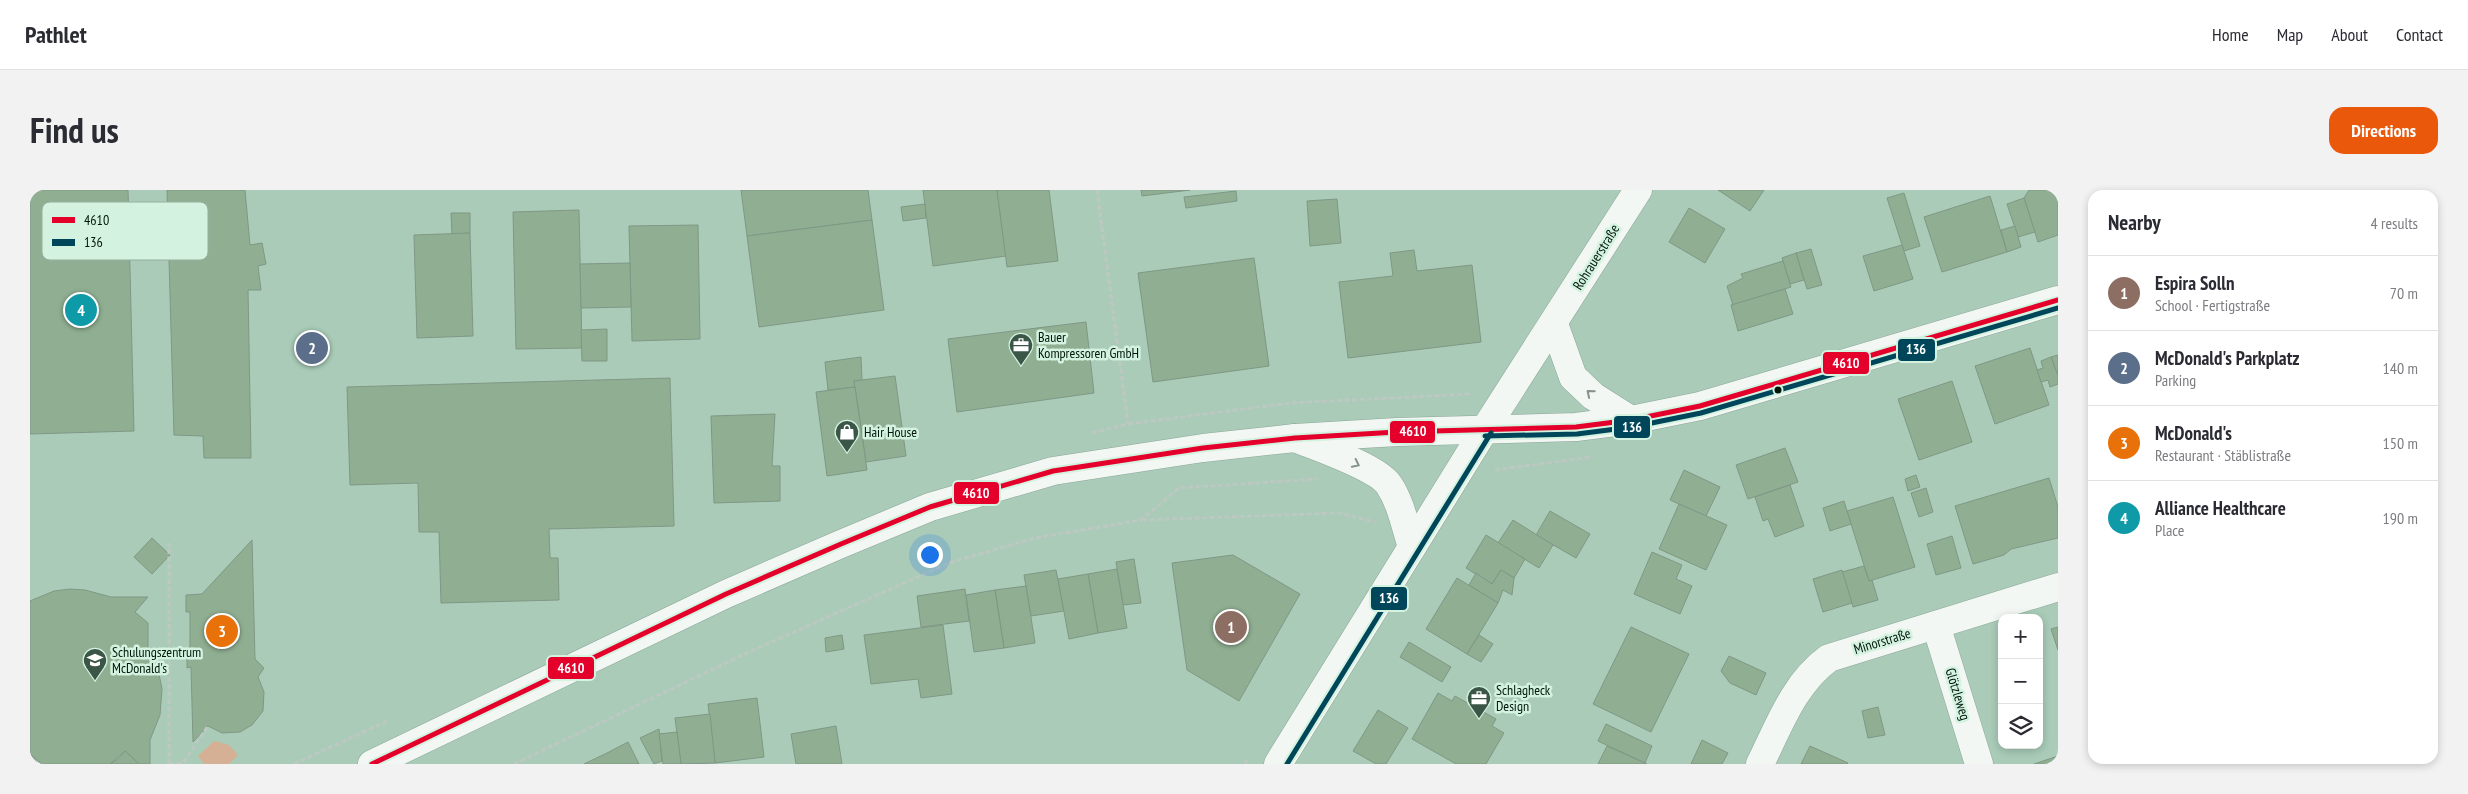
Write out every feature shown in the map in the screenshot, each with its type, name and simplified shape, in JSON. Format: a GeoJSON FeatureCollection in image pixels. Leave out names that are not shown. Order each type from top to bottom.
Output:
{"type":"FeatureCollection","features":[{"type":"Feature","properties":{"kind":"main road","name":"Rohrauerstraße"},"geometry":{"type":"LineString","coordinates":[[1278,764],[1485,429],[1554,324],[1638,190]]}},
{"type":"Feature","properties":{"kind":"main road"},"geometry":{"type":"LineString","coordinates":[[372,764],[726,594],[930,507],[1053,472],[1203,448],[1295,438],[1440,430],[1576,427],[1631,420],[1700,406],[2058,300]]}},
{"type":"Feature","properties":{"kind":"main road"},"geometry":{"type":"LineString","coordinates":[[1554,324],[1573,377],[1593,396],[1631,420]]}},
{"type":"Feature","properties":{"kind":"main road"},"geometry":{"type":"LineString","coordinates":[[1295,438],[1374,472],[1388,483],[1397,500],[1412,547]]}},
{"type":"Feature","properties":{"kind":"main road","name":"Minorstraße"},"geometry":{"type":"LineString","coordinates":[[1760,764],[1794,695],[1812,670],[1828,658],[2058,587]]}},
{"type":"Feature","properties":{"kind":"main road","name":"Glötzleweg"},"geometry":{"type":"LineString","coordinates":[[1936,625],[1979,764]]}},
{"type":"Feature","properties":{"kind":"path"},"geometry":{"type":"LineString","coordinates":[[1097,190],[1128,424]]}},
{"type":"Feature","properties":{"kind":"path"},"geometry":{"type":"LineString","coordinates":[[1440,430],[1462,395],[1511,391]]}},
{"type":"Feature","properties":{"kind":"path"},"geometry":{"type":"LineString","coordinates":[[1461,469],[1496,470]]}},
{"type":"Feature","properties":{"kind":"path"},"geometry":{"type":"LineString","coordinates":[[1141,520],[1180,488],[1325,479]]}},
{"type":"Feature","properties":{"kind":"path"},"geometry":{"type":"LineString","coordinates":[[514,764],[749,652],[949,563],[1035,538],[1141,520],[1339,513],[1380,524],[1397,500]]}},
{"type":"Feature","properties":{"kind":"path"},"geometry":{"type":"LineString","coordinates":[[169,543],[168,764],[184,763],[208,726]]}},
{"type":"Feature","properties":{"kind":"path"},"geometry":{"type":"LineString","coordinates":[[1245,764],[1250,756]]}},
{"type":"Feature","properties":{"kind":"shaded area"},"geometry":{"type":"Polygon","coordinates":[[[214,741],[229,745],[238,755],[229,764],[204,764],[198,756],[214,741]]]}},
{"type":"Feature","properties":{"kind":"building"},"geometry":{"type":"Polygon","coordinates":[[[30,190],[128,190],[128,202],[42,202],[42,260],[130,260],[134,431],[30,434],[30,190]]]}},
{"type":"Feature","properties":{"kind":"building"},"geometry":{"type":"Polygon","coordinates":[[[167,190],[245,190],[250,245],[262,243],[266,264],[258,266],[261,290],[248,290],[251,458],[204,458],[203,436],[174,435],[169,260],[208,260],[208,202],[167,202],[167,190]]]}},
{"type":"Feature","properties":{"kind":"building"},"geometry":{"type":"Polygon","coordinates":[[[741,190],[868,190],[872,220],[747,236],[741,190]]]}},
{"type":"Feature","properties":{"kind":"building"},"geometry":{"type":"Polygon","coordinates":[[[923,190],[997,190],[1006,256],[933,266],[923,190]]]}},
{"type":"Feature","properties":{"kind":"building"},"geometry":{"type":"Polygon","coordinates":[[[997,190],[1049,190],[1058,261],[1007,267],[997,190]]]}},
{"type":"Feature","properties":{"kind":"building"},"geometry":{"type":"Polygon","coordinates":[[[1141,190],[1190,190],[1142,196],[1141,190]]]}},
{"type":"Feature","properties":{"kind":"building"},"geometry":{"type":"Polygon","coordinates":[[[1718,190],[1764,190],[1750,211],[1718,190]]]}},
{"type":"Feature","properties":{"kind":"building"},"geometry":{"type":"Polygon","coordinates":[[[2029,190],[2058,190],[2058,235],[2038,242],[2024,198],[2029,190]]]}},
{"type":"Feature","properties":{"kind":"building"},"geometry":{"type":"Polygon","coordinates":[[[1236,191],[1237,201],[1186,208],[1184,197],[1236,191]]]}},
{"type":"Feature","properties":{"kind":"building"},"geometry":{"type":"Polygon","coordinates":[[[1904,193],[1920,246],[1904,251],[1887,198],[1904,193]]]}},
{"type":"Feature","properties":{"kind":"building"},"geometry":{"type":"Polygon","coordinates":[[[1990,196],[2007,252],[1942,272],[1924,217],[1990,196]]]}},
{"type":"Feature","properties":{"kind":"building"},"geometry":{"type":"Polygon","coordinates":[[[2024,198],[2035,232],[2018,237],[2007,204],[2024,198]]]}},
{"type":"Feature","properties":{"kind":"building"},"geometry":{"type":"Polygon","coordinates":[[[1337,199],[1341,243],[1310,246],[1307,201],[1337,199]]]}},
{"type":"Feature","properties":{"kind":"building"},"geometry":{"type":"Polygon","coordinates":[[[925,204],[926,218],[903,221],[901,207],[925,204]]]}},
{"type":"Feature","properties":{"kind":"building"},"geometry":{"type":"Polygon","coordinates":[[[1689,208],[1725,229],[1705,263],[1669,242],[1689,208]]]}},
{"type":"Feature","properties":{"kind":"building"},"geometry":{"type":"Polygon","coordinates":[[[579,210],[582,348],[516,349],[513,212],[579,210]]]}},
{"type":"Feature","properties":{"kind":"building"},"geometry":{"type":"Polygon","coordinates":[[[451,213],[470,213],[470,233],[452,234],[451,213]]]}},
{"type":"Feature","properties":{"kind":"building"},"geometry":{"type":"Polygon","coordinates":[[[872,220],[884,310],[759,327],[747,236],[872,220]]]}},
{"type":"Feature","properties":{"kind":"building"},"geometry":{"type":"Polygon","coordinates":[[[698,225],[700,339],[632,341],[629,226],[698,225]]]}},
{"type":"Feature","properties":{"kind":"building"},"geometry":{"type":"Polygon","coordinates":[[[2015,226],[2021,247],[2007,252],[2001,230],[2015,226]]]}},
{"type":"Feature","properties":{"kind":"building"},"geometry":{"type":"Polygon","coordinates":[[[470,233],[473,336],[417,338],[414,235],[470,233]]]}},
{"type":"Feature","properties":{"kind":"building"},"geometry":{"type":"Polygon","coordinates":[[[1902,245],[1913,279],[1874,291],[1863,256],[1902,245]]]}},
{"type":"Feature","properties":{"kind":"building"},"geometry":{"type":"Polygon","coordinates":[[[1811,249],[1822,285],[1807,289],[1796,253],[1811,249]]]}},
{"type":"Feature","properties":{"kind":"building"},"geometry":{"type":"Polygon","coordinates":[[[1414,250],[1417,271],[1472,265],[1481,342],[1348,358],[1339,282],[1393,276],[1390,253],[1414,250]]]}},
{"type":"Feature","properties":{"kind":"building"},"geometry":{"type":"Polygon","coordinates":[[[1796,253],[1804,280],[1790,284],[1782,258],[1796,253]]]}},
{"type":"Feature","properties":{"kind":"building"},"geometry":{"type":"Polygon","coordinates":[[[1254,258],[1269,366],[1153,382],[1138,273],[1254,258]]]}},
{"type":"Feature","properties":{"kind":"building"},"geometry":{"type":"Polygon","coordinates":[[[1783,261],[1791,287],[1733,305],[1727,286],[1743,278],[1741,274],[1783,261]]]}},
{"type":"Feature","properties":{"kind":"building"},"geometry":{"type":"Polygon","coordinates":[[[630,263],[631,307],[581,308],[580,264],[630,263]]]}},
{"type":"Feature","properties":{"kind":"building"},"geometry":{"type":"Polygon","coordinates":[[[1785,289],[1793,314],[1738,331],[1731,305],[1785,289]]]}},
{"type":"Feature","properties":{"kind":"building","name":"Bauer Kompressoren GmbH"},"geometry":{"type":"Polygon","coordinates":[[[1086,322],[1094,393],[957,412],[948,339],[1086,322]]]}},
{"type":"Feature","properties":{"kind":"building"},"geometry":{"type":"Polygon","coordinates":[[[607,329],[607,361],[582,361],[581,330],[607,329]]]}},
{"type":"Feature","properties":{"kind":"building"},"geometry":{"type":"Polygon","coordinates":[[[2030,348],[2049,405],[1995,424],[1975,366],[2030,348]]]}},
{"type":"Feature","properties":{"kind":"building"},"geometry":{"type":"Polygon","coordinates":[[[2058,355],[2058,376],[2051,357],[2058,355]]]}},
{"type":"Feature","properties":{"kind":"building"},"geometry":{"type":"Polygon","coordinates":[[[861,357],[862,380],[854,381],[855,387],[828,390],[825,362],[861,357]]]}},
{"type":"Feature","properties":{"kind":"building"},"geometry":{"type":"Polygon","coordinates":[[[2051,357],[2058,376],[2058,384],[2050,387],[2048,380],[2041,382],[2037,370],[2043,368],[2041,361],[2051,357]]]}},
{"type":"Feature","properties":{"kind":"building"},"geometry":{"type":"Polygon","coordinates":[[[895,376],[906,456],[866,462],[854,381],[895,376]]]}},
{"type":"Feature","properties":{"kind":"building"},"geometry":{"type":"Polygon","coordinates":[[[670,378],[674,526],[549,529],[550,558],[558,558],[559,600],[441,603],[439,532],[419,532],[418,483],[350,485],[347,387],[670,378]]]}},
{"type":"Feature","properties":{"kind":"building"},"geometry":{"type":"Polygon","coordinates":[[[1952,381],[1972,442],[1919,460],[1898,399],[1952,381]]]}},
{"type":"Feature","properties":{"kind":"building"},"geometry":{"type":"Polygon","coordinates":[[[855,387],[867,470],[827,476],[816,392],[855,387]]]}},
{"type":"Feature","properties":{"kind":"building"},"geometry":{"type":"Polygon","coordinates":[[[775,414],[772,466],[780,466],[780,501],[714,503],[711,416],[775,414]]]}},
{"type":"Feature","properties":{"kind":"building"},"geometry":{"type":"Polygon","coordinates":[[[1785,448],[1798,482],[1748,499],[1736,465],[1785,448]]]}},
{"type":"Feature","properties":{"kind":"building"},"geometry":{"type":"Polygon","coordinates":[[[1684,470],[1720,487],[1706,516],[1670,500],[1684,470]]]}},
{"type":"Feature","properties":{"kind":"building"},"geometry":{"type":"Polygon","coordinates":[[[1916,475],[1920,487],[1908,491],[1905,479],[1916,475]]]}},
{"type":"Feature","properties":{"kind":"building"},"geometry":{"type":"Polygon","coordinates":[[[2049,478],[2058,507],[2058,538],[2011,549],[2004,555],[1973,564],[1955,506],[2049,478]]]}},
{"type":"Feature","properties":{"kind":"building"},"geometry":{"type":"Polygon","coordinates":[[[1790,485],[1804,526],[1775,537],[1768,519],[1763,521],[1755,497],[1790,485]]]}},
{"type":"Feature","properties":{"kind":"building"},"geometry":{"type":"Polygon","coordinates":[[[1926,488],[1933,512],[1919,517],[1911,493],[1926,488]]]}},
{"type":"Feature","properties":{"kind":"building"},"geometry":{"type":"Polygon","coordinates":[[[1893,497],[1915,567],[1869,581],[1847,511],[1893,497]]]}},
{"type":"Feature","properties":{"kind":"building"},"geometry":{"type":"Polygon","coordinates":[[[1844,501],[1851,524],[1830,531],[1823,508],[1844,501]]]}},
{"type":"Feature","properties":{"kind":"building"},"geometry":{"type":"Polygon","coordinates":[[[1679,504],[1727,525],[1706,570],[1659,549],[1679,504]]]}},
{"type":"Feature","properties":{"kind":"building"},"geometry":{"type":"Polygon","coordinates":[[[1550,511],[1590,534],[1576,558],[1536,535],[1550,511]]]}},
{"type":"Feature","properties":{"kind":"building"},"geometry":{"type":"Polygon","coordinates":[[[1513,520],[1553,545],[1539,568],[1498,543],[1513,520]]]}},
{"type":"Feature","properties":{"kind":"building"},"geometry":{"type":"Polygon","coordinates":[[[1486,535],[1525,559],[1514,578],[1501,570],[1492,584],[1466,568],[1486,535]]]}},
{"type":"Feature","properties":{"kind":"building"},"geometry":{"type":"Polygon","coordinates":[[[1952,536],[1961,568],[1936,575],[1927,544],[1952,536]]]}},
{"type":"Feature","properties":{"kind":"building"},"geometry":{"type":"Polygon","coordinates":[[[152,538],[170,555],[152,574],[134,557],[152,538]]]}},
{"type":"Feature","properties":{"kind":"building"},"geometry":{"type":"Polygon","coordinates":[[[252,540],[255,659],[264,668],[258,677],[264,692],[263,711],[252,725],[240,732],[222,733],[208,726],[193,742],[191,667],[187,668],[187,650],[190,649],[190,612],[186,612],[186,595],[202,594],[252,540]]]}},
{"type":"Feature","properties":{"kind":"building"},"geometry":{"type":"Polygon","coordinates":[[[1652,552],[1682,565],[1676,579],[1692,586],[1680,614],[1634,594],[1652,552]]]}},
{"type":"Feature","properties":{"kind":"building"},"geometry":{"type":"Polygon","coordinates":[[[1233,555],[1300,594],[1239,701],[1187,670],[1172,563],[1233,555]]]}},
{"type":"Feature","properties":{"kind":"building"},"geometry":{"type":"Polygon","coordinates":[[[1134,559],[1141,603],[1123,605],[1116,562],[1134,559]]]}},
{"type":"Feature","properties":{"kind":"building"},"geometry":{"type":"Polygon","coordinates":[[[1864,566],[1869,581],[1872,580],[1878,600],[1853,607],[1842,572],[1864,566]]]}},
{"type":"Feature","properties":{"kind":"building"},"geometry":{"type":"Polygon","coordinates":[[[1117,569],[1127,628],[1098,633],[1088,574],[1117,569]]]}},
{"type":"Feature","properties":{"kind":"building"},"geometry":{"type":"Polygon","coordinates":[[[1056,570],[1064,611],[1031,616],[1024,575],[1056,570]]]}},
{"type":"Feature","properties":{"kind":"building"},"geometry":{"type":"Polygon","coordinates":[[[1501,570],[1514,578],[1512,595],[1503,590],[1498,603],[1469,585],[1476,573],[1492,584],[1501,570]]]}},
{"type":"Feature","properties":{"kind":"building"},"geometry":{"type":"Polygon","coordinates":[[[1842,570],[1852,603],[1823,612],[1813,579],[1842,570]]]}},
{"type":"Feature","properties":{"kind":"building"},"geometry":{"type":"Polygon","coordinates":[[[1088,574],[1098,633],[1069,639],[1058,579],[1088,574]]]}},
{"type":"Feature","properties":{"kind":"building"},"geometry":{"type":"Polygon","coordinates":[[[1457,578],[1498,603],[1467,654],[1426,629],[1457,578]]]}},
{"type":"Feature","properties":{"kind":"building"},"geometry":{"type":"Polygon","coordinates":[[[1026,586],[1035,643],[1004,648],[995,590],[1026,586]]]}},
{"type":"Feature","properties":{"kind":"building"},"geometry":{"type":"Polygon","coordinates":[[[965,589],[969,621],[921,627],[917,596],[965,589]]]}},
{"type":"Feature","properties":{"kind":"building","name":"Schulungszentrum McDonald's"},"geometry":{"type":"Polygon","coordinates":[[[85,590],[111,597],[148,597],[135,612],[148,623],[148,654],[159,674],[162,689],[160,715],[150,740],[150,764],[139,764],[125,751],[110,764],[42,764],[30,754],[30,601],[54,591],[85,590]]]}},
{"type":"Feature","properties":{"kind":"building"},"geometry":{"type":"Polygon","coordinates":[[[995,590],[1004,648],[974,652],[966,595],[995,590]]]}},
{"type":"Feature","properties":{"kind":"building"},"geometry":{"type":"Polygon","coordinates":[[[943,625],[952,694],[921,698],[918,679],[871,684],[864,635],[943,625]]]}},
{"type":"Feature","properties":{"kind":"building"},"geometry":{"type":"Polygon","coordinates":[[[1631,627],[1689,654],[1651,732],[1593,704],[1631,627]]]}},
{"type":"Feature","properties":{"kind":"building"},"geometry":{"type":"Polygon","coordinates":[[[2058,627],[2058,650],[2051,629],[2058,627]]]}},
{"type":"Feature","properties":{"kind":"building"},"geometry":{"type":"Polygon","coordinates":[[[842,635],[844,649],[826,652],[825,638],[842,635]]]}},
{"type":"Feature","properties":{"kind":"building"},"geometry":{"type":"Polygon","coordinates":[[[1479,635],[1493,644],[1481,662],[1467,654],[1479,635]]]}},
{"type":"Feature","properties":{"kind":"building"},"geometry":{"type":"Polygon","coordinates":[[[1409,642],[1451,667],[1442,682],[1400,657],[1409,642]]]}},
{"type":"Feature","properties":{"kind":"building"},"geometry":{"type":"Polygon","coordinates":[[[1729,656],[1766,673],[1756,695],[1730,683],[1721,671],[1729,656]]]}},
{"type":"Feature","properties":{"kind":"building"},"geometry":{"type":"Polygon","coordinates":[[[1438,693],[1452,701],[1455,696],[1496,719],[1492,726],[1504,733],[1486,764],[1456,764],[1412,739],[1438,693]]]}},
{"type":"Feature","properties":{"kind":"building"},"geometry":{"type":"Polygon","coordinates":[[[757,698],[764,757],[715,763],[708,704],[757,698]]]}},
{"type":"Feature","properties":{"kind":"building"},"geometry":{"type":"Polygon","coordinates":[[[1878,707],[1885,735],[1868,738],[1862,711],[1878,707]]]}},
{"type":"Feature","properties":{"kind":"building"},"geometry":{"type":"Polygon","coordinates":[[[1378,710],[1408,728],[1386,764],[1376,764],[1353,751],[1378,710]]]}},
{"type":"Feature","properties":{"kind":"building"},"geometry":{"type":"Polygon","coordinates":[[[710,714],[715,763],[681,764],[675,718],[710,714]]]}},
{"type":"Feature","properties":{"kind":"building"},"geometry":{"type":"Polygon","coordinates":[[[1606,724],[1652,746],[1645,763],[1598,741],[1606,724]]]}},
{"type":"Feature","properties":{"kind":"building"},"geometry":{"type":"Polygon","coordinates":[[[836,726],[842,764],[796,764],[791,734],[836,726]]]}},
{"type":"Feature","properties":{"kind":"building"},"geometry":{"type":"Polygon","coordinates":[[[659,729],[662,761],[654,764],[640,738],[659,729]]]}},
{"type":"Feature","properties":{"kind":"building"},"geometry":{"type":"Polygon","coordinates":[[[677,732],[681,764],[663,764],[659,734],[677,732]]]}},
{"type":"Feature","properties":{"kind":"building"},"geometry":{"type":"Polygon","coordinates":[[[1702,740],[1728,753],[1722,764],[1691,764],[1702,740]]]}},
{"type":"Feature","properties":{"kind":"building"},"geometry":{"type":"Polygon","coordinates":[[[628,742],[639,764],[584,764],[607,753],[628,742]]]}},
{"type":"Feature","properties":{"kind":"building"},"geometry":{"type":"Polygon","coordinates":[[[1607,746],[1645,763],[1647,764],[1598,764],[1607,746]]]}},
{"type":"Feature","properties":{"kind":"building"},"geometry":{"type":"Polygon","coordinates":[[[1810,746],[1848,763],[1801,764],[1810,746]]]}},
{"type":"Feature","properties":{"kind":"building"},"geometry":{"type":"Polygon","coordinates":[[[125,751],[139,764],[110,764],[118,759],[125,751]]]}},
{"type":"Feature","properties":{"kind":"building"},"geometry":{"type":"Polygon","coordinates":[[[30,754],[37,762],[42,764],[30,764],[30,754]]]}},
{"type":"Feature","properties":{"kind":"building"},"geometry":{"type":"Polygon","coordinates":[[[2058,756],[2058,764],[2034,764],[2058,756]]]}},
{"type":"Feature","properties":{"kind":"transit line","name":"4610"},"geometry":{"type":"LineString","coordinates":[[372,764],[726,594],[841,544],[930,507],[1053,471],[1203,448],[1295,438],[1397,432],[1576,427],[1631,420],[1700,406],[2058,300]]}},
{"type":"Feature","properties":{"kind":"transit line","name":"136"},"geometry":{"type":"LineString","coordinates":[[1485,436],[1577,434],[1632,427],[1701,413],[2058,308]]}},
{"type":"Feature","properties":{"kind":"transit line","name":"136"},"geometry":{"type":"LineString","coordinates":[[1287,764],[1491,433]]}},
{"type":"Feature","properties":{"kind":"place","name":"Alliance Healthcare"},"geometry":{"type":"Point","coordinates":[81,310]}},
{"type":"Feature","properties":{"kind":"place","name":"McDonald's Parkplatz"},"geometry":{"type":"Point","coordinates":[312,348]}},
{"type":"Feature","properties":{"kind":"place","name":"Bauer Kompressoren GmbH"},"geometry":{"type":"Point","coordinates":[1021,366]}},
{"type":"Feature","properties":{"kind":"place","name":"Hair House"},"geometry":{"type":"Point","coordinates":[847,453]}},
{"type":"Feature","properties":{"kind":"place","name":"Espira Solln"},"geometry":{"type":"Point","coordinates":[1231,627]}},
{"type":"Feature","properties":{"kind":"place","name":"McDonald's"},"geometry":{"type":"Point","coordinates":[222,631]}},
{"type":"Feature","properties":{"kind":"place","name":"Schulungszentrum McDonald's"},"geometry":{"type":"Point","coordinates":[95,681]}},
{"type":"Feature","properties":{"kind":"place","name":"Schlagheck Design"},"geometry":{"type":"Point","coordinates":[1479,719]}}]}
